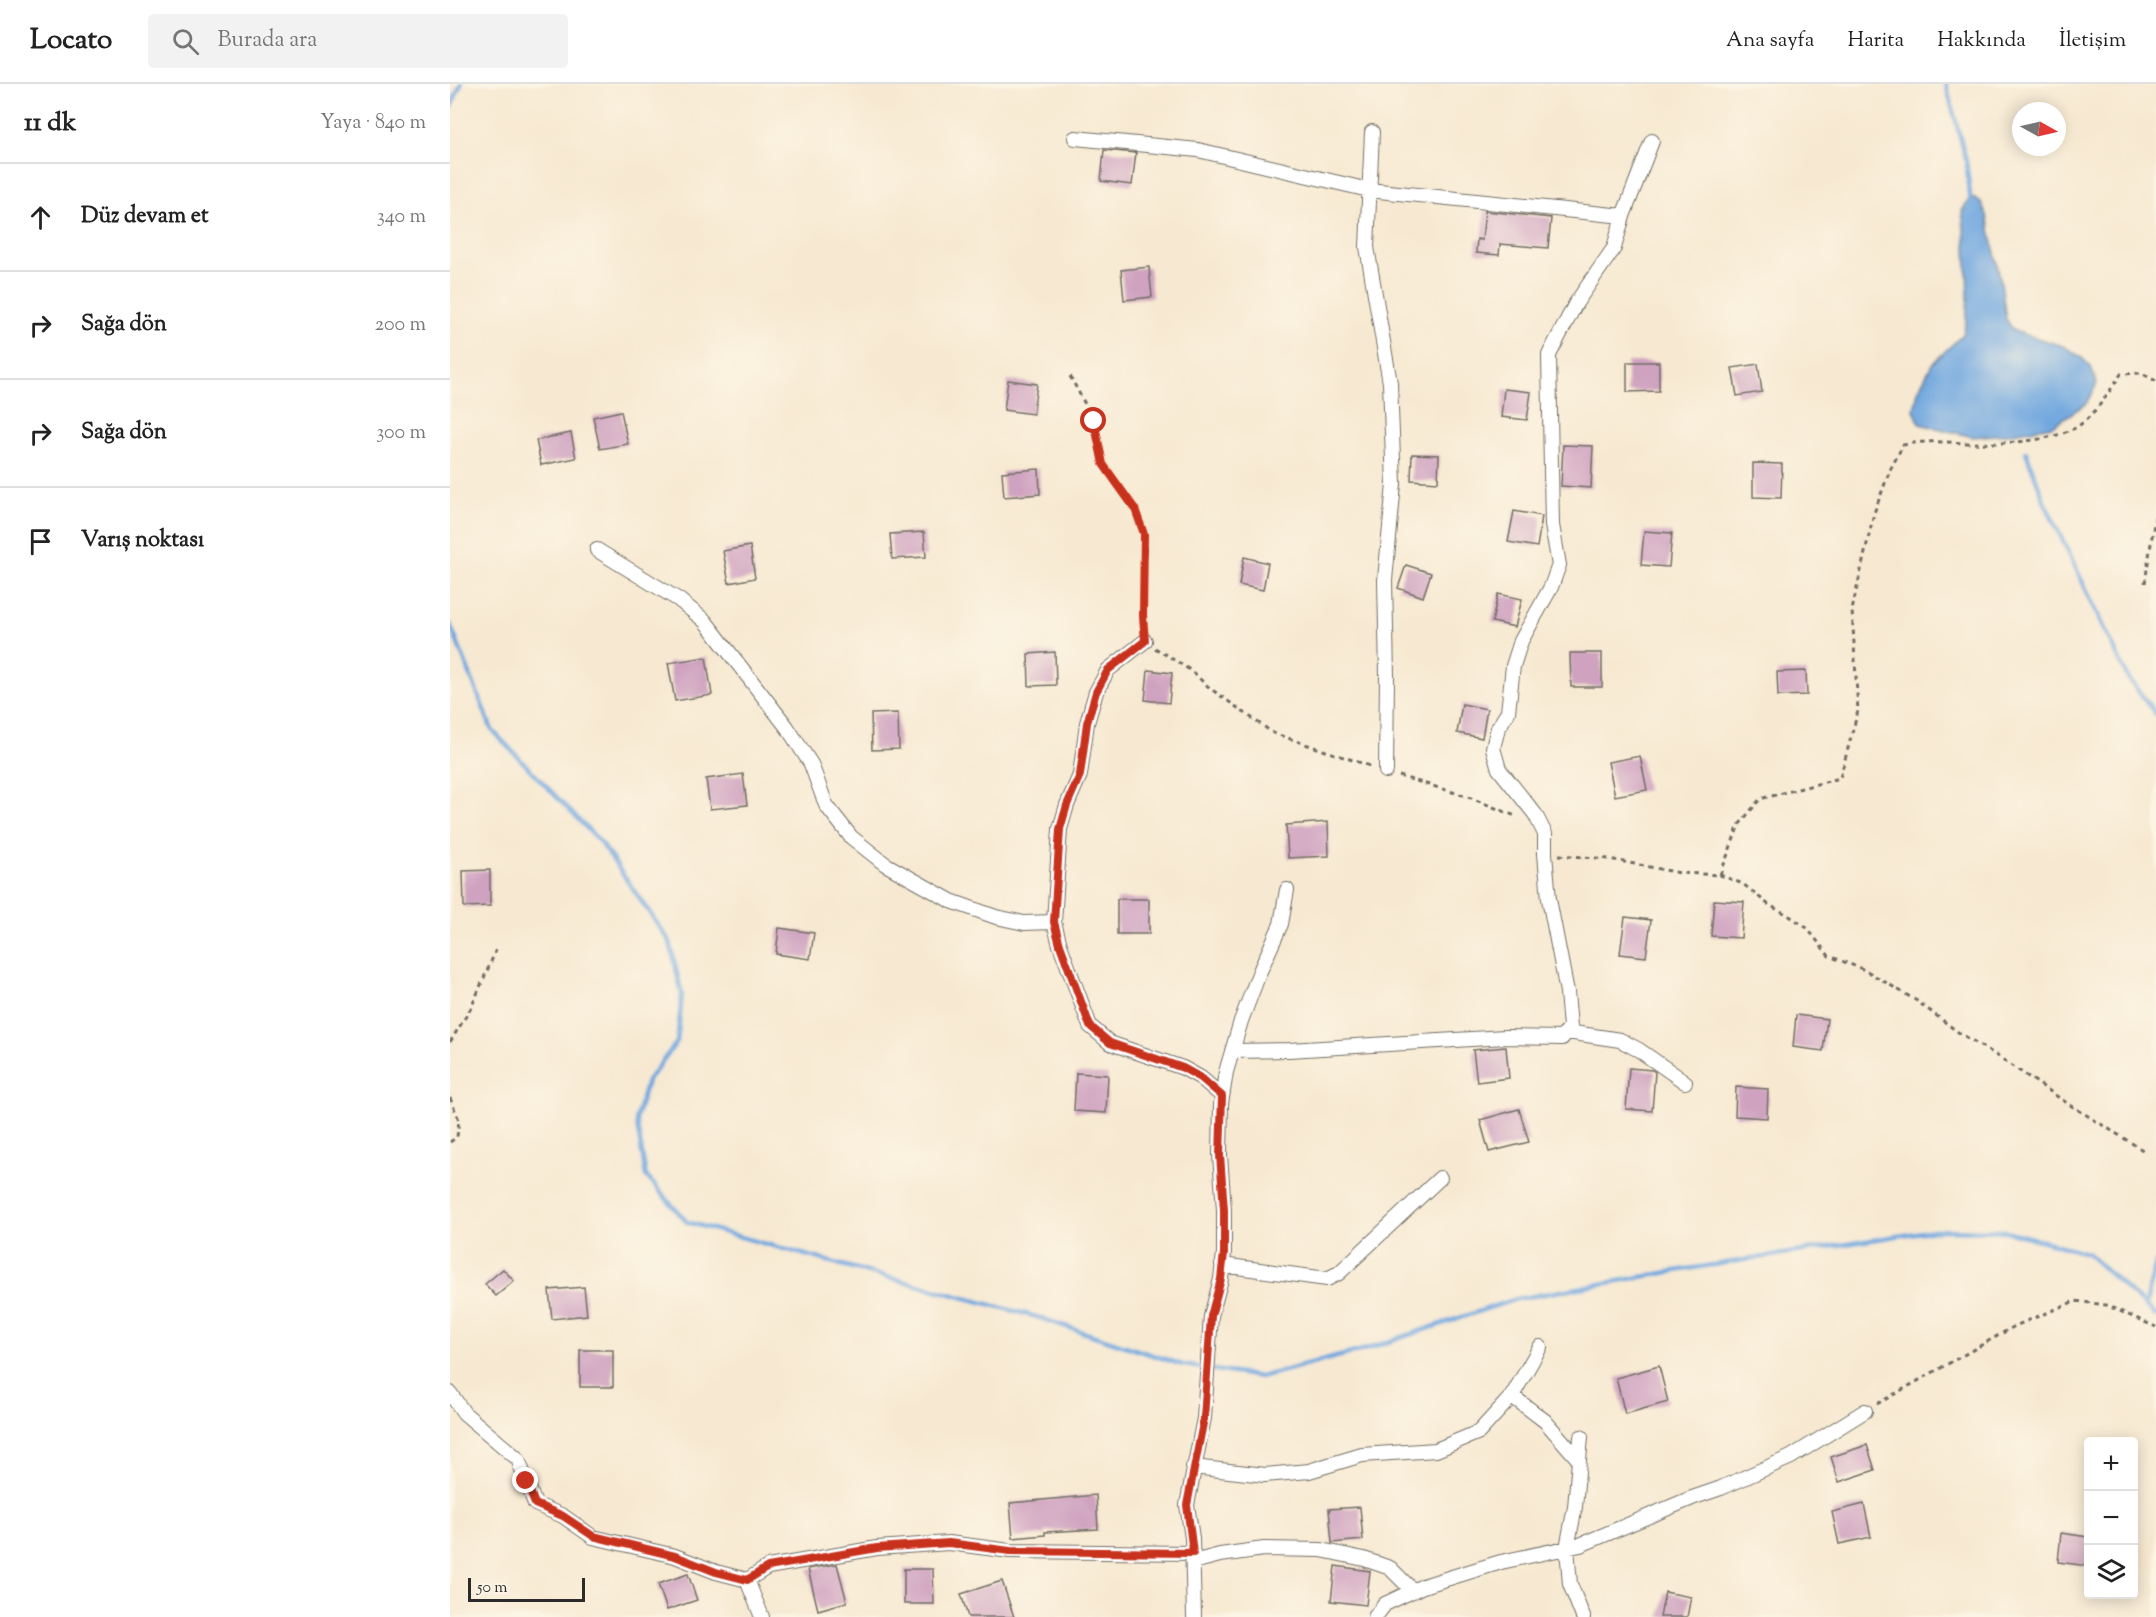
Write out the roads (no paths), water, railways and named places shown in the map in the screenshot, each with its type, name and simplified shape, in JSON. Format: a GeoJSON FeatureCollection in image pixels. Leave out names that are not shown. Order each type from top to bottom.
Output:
{"type":"FeatureCollection","features":[{"type":"Feature","properties":{"kind":"street"},"geometry":{"type":"LineString","coordinates":[[1372,132],[1367,246],[1390,383],[1394,484],[1385,580],[1388,676],[1386,771]]}},
{"type":"Feature","properties":{"kind":"street"},"geometry":{"type":"LineString","coordinates":[[1075,138],[1198,150],[1369,190],[1623,216]]}},
{"type":"Feature","properties":{"kind":"street"},"geometry":{"type":"LineString","coordinates":[[1233,1051],[1289,1050],[1505,1037],[1562,1038],[1570,1027],[1571,1018],[1550,899],[1545,834],[1535,814],[1499,769],[1493,748],[1498,728],[1508,712],[1513,666],[1521,641],[1551,587],[1559,566],[1552,525],[1549,355],[1576,303],[1614,248],[1623,216],[1652,141]]}},
{"type":"Feature","properties":{"kind":"street"},"geometry":{"type":"LineString","coordinates":[[597,550],[679,600],[705,621],[788,727],[811,764],[826,805],[850,837],[885,864],[951,901],[996,917],[1024,923],[1054,922]]}},
{"type":"Feature","properties":{"kind":"street"},"geometry":{"type":"LineString","coordinates":[[1145,641],[1108,670],[1096,692],[1087,723],[1080,775],[1060,829],[1054,922],[1060,945],[1090,1026],[1110,1043],[1183,1068],[1201,1078],[1222,1096]]}},
{"type":"Feature","properties":{"kind":"street"},"geometry":{"type":"LineString","coordinates":[[1194,1617],[1193,1558],[1187,1505],[1204,1418],[1211,1316],[1221,1279],[1224,1210],[1220,1155],[1222,1096],[1226,1072],[1260,971],[1281,924],[1287,890]]}},
{"type":"Feature","properties":{"kind":"street"},"geometry":{"type":"LineString","coordinates":[[1567,1032],[1620,1040],[1639,1050],[1685,1082]]}},
{"type":"Feature","properties":{"kind":"street"},"geometry":{"type":"LineString","coordinates":[[1222,1265],[1327,1279],[1339,1273],[1440,1178]]}},
{"type":"Feature","properties":{"kind":"street"},"geometry":{"type":"LineString","coordinates":[[1193,1467],[1265,1475],[1309,1471],[1362,1455],[1436,1450],[1479,1432],[1512,1396],[1540,1347]]}},
{"type":"Feature","properties":{"kind":"street"},"geometry":{"type":"LineString","coordinates":[[450,1393],[464,1413],[518,1459],[535,1504],[563,1516],[593,1536],[675,1556],[716,1572],[747,1580],[768,1567],[877,1548],[949,1543],[1010,1551],[1193,1558],[1264,1549],[1321,1550],[1364,1559],[1390,1568],[1413,1591]]}},
{"type":"Feature","properties":{"kind":"street"},"geometry":{"type":"LineString","coordinates":[[1512,1396],[1545,1421],[1579,1460]]}},
{"type":"Feature","properties":{"kind":"street"},"geometry":{"type":"LineString","coordinates":[[1375,1617],[1385,1604],[1423,1586],[1501,1562],[1580,1545],[1721,1488],[1791,1457],[1865,1411]]}},
{"type":"Feature","properties":{"kind":"street"},"geometry":{"type":"LineString","coordinates":[[1581,1437],[1575,1507],[1567,1548],[1570,1584],[1584,1617]]}},
{"type":"Feature","properties":{"kind":"street"},"geometry":{"type":"LineString","coordinates":[[747,1580],[762,1617]]}},
{"type":"Feature","properties":{"kind":"water"},"geometry":{"type":"Polygon","coordinates":[[[1969,199],[1981,202],[1987,215],[2006,319],[2014,331],[2063,346],[2080,356],[2091,367],[2097,384],[2086,404],[2052,426],[1973,437],[1920,424],[1914,410],[1918,391],[1932,364],[1963,334],[1968,296],[1962,211],[1969,199]]]}},
{"type":"Feature","properties":{"kind":"waterway"},"geometry":{"type":"LineString","coordinates":[[450,109],[461,84]]}},
{"type":"Feature","properties":{"kind":"waterway"},"geometry":{"type":"LineString","coordinates":[[1946,84],[1966,160],[1971,204]]}},
{"type":"Feature","properties":{"kind":"waterway"},"geometry":{"type":"LineString","coordinates":[[2026,452],[2045,503],[2128,678],[2156,714]]}},
{"type":"Feature","properties":{"kind":"waterway"},"geometry":{"type":"LineString","coordinates":[[450,624],[492,730],[601,843],[670,942],[682,995],[677,1042],[647,1081],[636,1119],[646,1176],[687,1222],[1037,1317],[1183,1365],[1260,1377],[1367,1349],[1516,1299],[1935,1230],[2006,1231],[2087,1253],[2156,1316]]}},
{"type":"Feature","properties":{"kind":"waterway"},"geometry":{"type":"LineString","coordinates":[[2145,1307],[2156,1262]]}}]}
